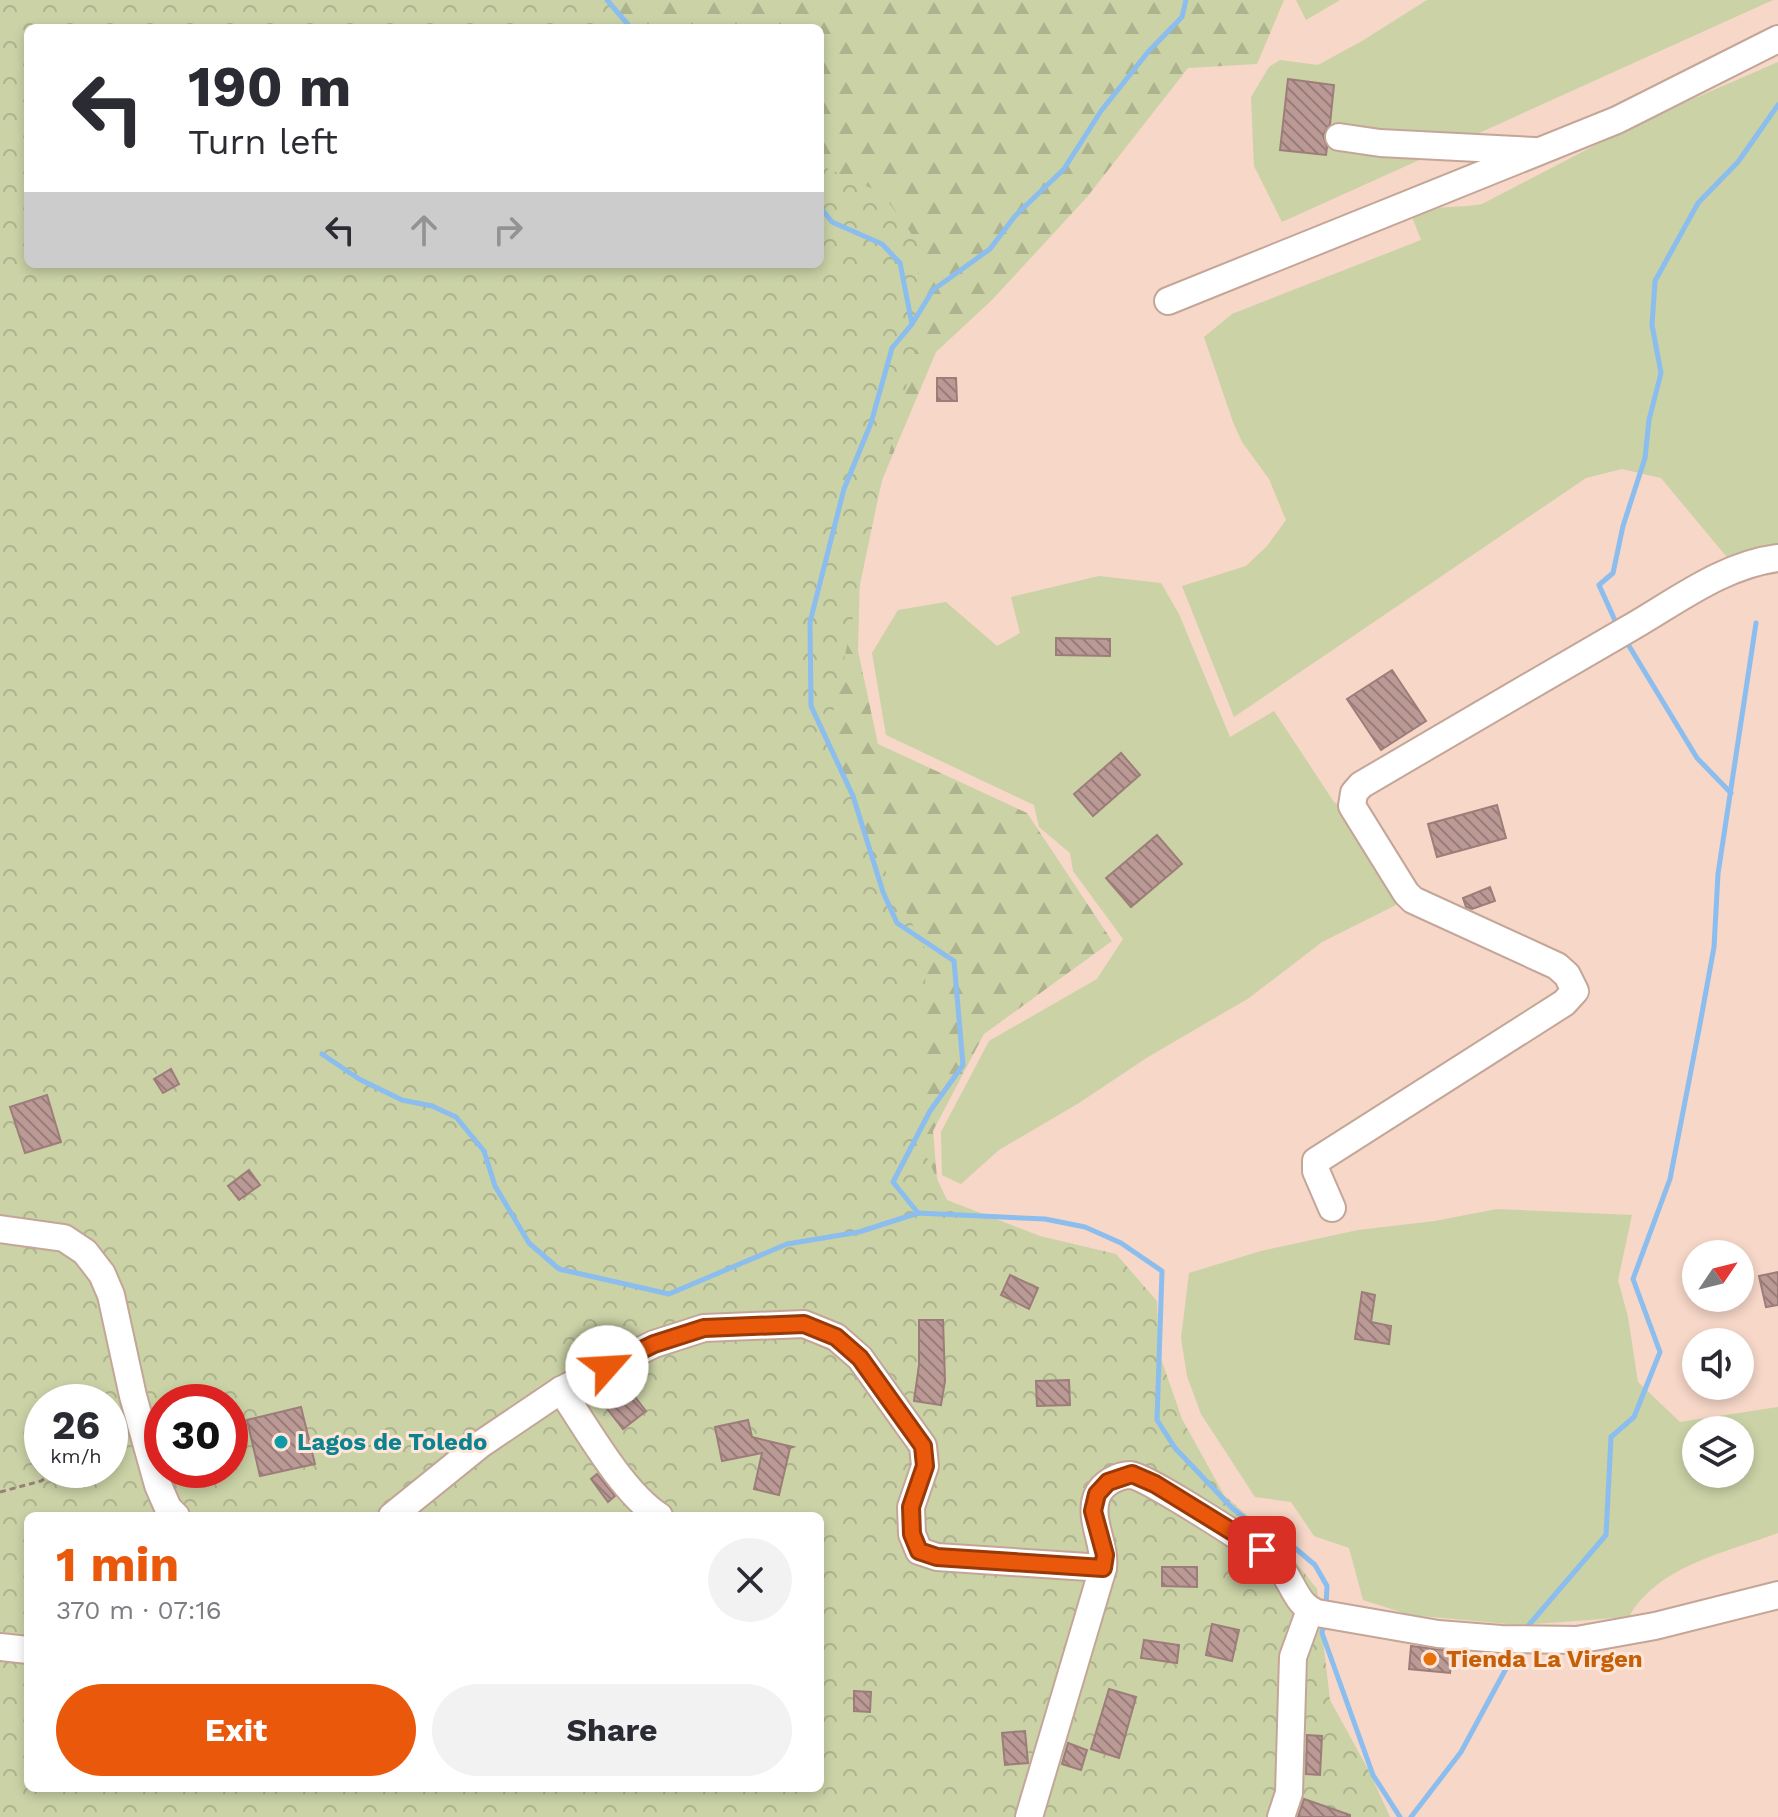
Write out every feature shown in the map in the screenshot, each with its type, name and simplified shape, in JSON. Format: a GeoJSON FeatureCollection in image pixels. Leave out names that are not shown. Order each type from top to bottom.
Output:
{"type":"FeatureCollection","features":[{"type":"Feature","properties":{"kind":"street"},"geometry":{"type":"LineString","coordinates":[[1168,301],[1617,120],[1778,39]]}},
{"type":"Feature","properties":{"kind":"street"},"geometry":{"type":"LineString","coordinates":[[1339,137],[1380,143],[1542,152]]}},
{"type":"Feature","properties":{"kind":"street"},"geometry":{"type":"LineString","coordinates":[[1332,1208],[1316,1171],[1316,1161],[1564,1003],[1575,991],[1567,975],[1557,966],[1413,900],[1352,806],[1354,793],[1361,785],[1708,582],[1744,565],[1778,558]]}},
{"type":"Feature","properties":{"kind":"street"},"geometry":{"type":"LineString","coordinates":[[0,1229],[64,1238],[85,1252],[102,1274],[111,1295],[133,1396],[158,1485],[172,1512]]}},
{"type":"Feature","properties":{"kind":"street"},"geometry":{"type":"LineString","coordinates":[[397,1512],[481,1444],[561,1390],[654,1344],[704,1328],[804,1324],[836,1337],[860,1358],[923,1446],[925,1466],[911,1507],[912,1534],[919,1551],[937,1557],[1103,1568]]}},
{"type":"Feature","properties":{"kind":"street"},"geometry":{"type":"LineString","coordinates":[[561,1390],[630,1489],[652,1512]]}},
{"type":"Feature","properties":{"kind":"street"},"geometry":{"type":"LineString","coordinates":[[1029,1817],[1103,1568],[1105,1555],[1093,1511],[1097,1494],[1108,1482],[1132,1474],[1155,1484],[1262,1550],[1280,1567],[1301,1603],[1321,1613],[1438,1634],[1577,1640],[1655,1626],[1778,1595]]}},
{"type":"Feature","properties":{"kind":"street"},"geometry":{"type":"LineString","coordinates":[[1281,1817],[1289,1793],[1293,1657],[1321,1613]]}},
{"type":"Feature","properties":{"kind":"street"},"geometry":{"type":"LineString","coordinates":[[0,1647],[24,1650]]}},
{"type":"Feature","properties":{"kind":"path"},"geometry":{"type":"LineString","coordinates":[[0,1492],[24,1486]]}},
{"type":"Feature","properties":{"kind":"green space"},"geometry":{"type":"Polygon","coordinates":[[[0,0],[610,0],[618,24],[24,24],[24,268],[824,268],[824,167],[882,193],[918,243],[918,341],[880,489],[828,736],[865,831],[927,953],[920,1071],[924,1151],[947,1200],[1040,1236],[1116,1254],[1157,1301],[1159,1353],[1182,1419],[1224,1495],[1286,1550],[1317,1589],[1330,1700],[1390,1817],[0,1817],[0,0]]]}},
{"type":"Feature","properties":{"kind":"green space"},"geometry":{"type":"Polygon","coordinates":[[[497,0],[1284,0],[1257,64],[1188,68],[1087,197],[992,300],[936,352],[861,530],[858,651],[878,744],[1027,813],[1112,941],[984,1034],[933,1131],[937,1178],[848,1257],[446,1082],[818,268],[824,268],[824,24],[521,24],[497,0]]]}},
{"type":"Feature","properties":{"kind":"green space"},"geometry":{"type":"Polygon","coordinates":[[[1296,0],[1340,0],[1306,20],[1296,0]]]}},
{"type":"Feature","properties":{"kind":"green space"},"geometry":{"type":"Polygon","coordinates":[[[1427,0],[1773,0],[1282,222],[1254,166],[1251,97],[1269,67],[1280,60],[1318,65],[1427,0]]]}},
{"type":"Feature","properties":{"kind":"green space"},"geometry":{"type":"Polygon","coordinates":[[[1778,62],[1778,551],[1726,556],[1661,478],[1622,469],[1586,478],[1234,717],[1182,586],[1246,566],[1267,546],[1286,520],[1269,479],[1242,442],[1233,422],[1204,337],[1232,314],[1421,240],[1411,214],[1482,204],[1640,122],[1778,62]]]}},
{"type":"Feature","properties":{"kind":"green space"},"geometry":{"type":"Polygon","coordinates":[[[1099,576],[1161,583],[1179,614],[1230,737],[1274,711],[1334,802],[1339,805],[1400,903],[1322,942],[1249,998],[999,1150],[961,1184],[942,1175],[941,1132],[989,1041],[1097,979],[1123,939],[1073,871],[1070,853],[1039,827],[1034,805],[886,735],[872,653],[898,610],[946,602],[997,646],[1020,633],[1011,597],[1099,576]]]}},
{"type":"Feature","properties":{"kind":"green space"},"geometry":{"type":"Polygon","coordinates":[[[1497,1209],[1632,1215],[1618,1280],[1628,1317],[1638,1382],[1682,1422],[1682,1488],[1754,1488],[1754,1416],[1719,1416],[1778,1407],[1778,1533],[1716,1554],[1675,1573],[1641,1600],[1629,1617],[1519,1625],[1410,1615],[1363,1600],[1349,1548],[1314,1536],[1291,1502],[1255,1497],[1201,1414],[1187,1376],[1181,1338],[1189,1273],[1261,1251],[1358,1230],[1435,1221],[1497,1209]]]}},
{"type":"Feature","properties":{"kind":"building"},"geometry":{"type":"Polygon","coordinates":[[[1288,79],[1334,85],[1330,124],[1323,135],[1326,155],[1280,150],[1288,79]]]}},
{"type":"Feature","properties":{"kind":"building"},"geometry":{"type":"Polygon","coordinates":[[[937,378],[956,378],[957,401],[937,401],[937,378]]]}},
{"type":"Feature","properties":{"kind":"building"},"geometry":{"type":"Polygon","coordinates":[[[1056,638],[1110,639],[1110,656],[1056,655],[1056,638]]]}},
{"type":"Feature","properties":{"kind":"building"},"geometry":{"type":"Polygon","coordinates":[[[1392,670],[1426,721],[1381,750],[1347,699],[1392,670]]]}},
{"type":"Feature","properties":{"kind":"building"},"geometry":{"type":"Polygon","coordinates":[[[1121,753],[1140,775],[1093,816],[1074,794],[1121,753]]]}},
{"type":"Feature","properties":{"kind":"building"},"geometry":{"type":"Polygon","coordinates":[[[1497,805],[1506,838],[1437,857],[1428,824],[1497,805]]]}},
{"type":"Feature","properties":{"kind":"building"},"geometry":{"type":"Polygon","coordinates":[[[1157,835],[1182,864],[1131,907],[1106,878],[1157,835]]]}},
{"type":"Feature","properties":{"kind":"building"},"geometry":{"type":"Polygon","coordinates":[[[1490,887],[1495,901],[1472,909],[1466,907],[1463,898],[1490,887]]]}},
{"type":"Feature","properties":{"kind":"building"},"geometry":{"type":"Polygon","coordinates":[[[171,1069],[179,1084],[163,1093],[154,1079],[171,1069]]]}},
{"type":"Feature","properties":{"kind":"building"},"geometry":{"type":"Polygon","coordinates":[[[47,1095],[61,1142],[25,1153],[10,1107],[47,1095]]]}},
{"type":"Feature","properties":{"kind":"building"},"geometry":{"type":"Polygon","coordinates":[[[249,1170],[260,1185],[239,1200],[228,1186],[249,1170]]]}},
{"type":"Feature","properties":{"kind":"building"},"geometry":{"type":"Polygon","coordinates":[[[1778,1272],[1778,1305],[1766,1307],[1759,1276],[1778,1272]]]}},
{"type":"Feature","properties":{"kind":"building"},"geometry":{"type":"Polygon","coordinates":[[[1010,1275],[1038,1288],[1029,1309],[1001,1295],[1010,1275]]]}},
{"type":"Feature","properties":{"kind":"building"},"geometry":{"type":"Polygon","coordinates":[[[1362,1292],[1375,1295],[1371,1322],[1391,1326],[1389,1344],[1355,1339],[1362,1292]]]}},
{"type":"Feature","properties":{"kind":"building"},"geometry":{"type":"Polygon","coordinates":[[[919,1320],[943,1320],[945,1381],[941,1405],[914,1401],[919,1365],[919,1320]]]}},
{"type":"Feature","properties":{"kind":"building"},"geometry":{"type":"Polygon","coordinates":[[[1069,1380],[1070,1405],[1037,1406],[1036,1381],[1069,1380]]]}},
{"type":"Feature","properties":{"kind":"building"},"geometry":{"type":"Polygon","coordinates":[[[628,1388],[646,1411],[623,1429],[605,1406],[628,1388]]]}},
{"type":"Feature","properties":{"kind":"building","name":"Lagos de Toledo"},"geometry":{"type":"Polygon","coordinates":[[[301,1407],[315,1464],[260,1476],[248,1420],[301,1407]]]}},
{"type":"Feature","properties":{"kind":"building"},"geometry":{"type":"Polygon","coordinates":[[[748,1420],[752,1437],[793,1447],[790,1448],[779,1495],[754,1489],[762,1453],[722,1461],[715,1427],[748,1420]]]}},
{"type":"Feature","properties":{"kind":"building"},"geometry":{"type":"Polygon","coordinates":[[[597,1474],[615,1496],[608,1502],[591,1479],[597,1474]]]}},
{"type":"Feature","properties":{"kind":"building"},"geometry":{"type":"Polygon","coordinates":[[[1162,1567],[1197,1567],[1197,1587],[1162,1586],[1162,1567]]]}},
{"type":"Feature","properties":{"kind":"building"},"geometry":{"type":"Polygon","coordinates":[[[1212,1624],[1239,1630],[1232,1661],[1206,1655],[1212,1624]]]}},
{"type":"Feature","properties":{"kind":"building"},"geometry":{"type":"Polygon","coordinates":[[[1144,1640],[1179,1645],[1177,1663],[1141,1658],[1144,1640]]]}},
{"type":"Feature","properties":{"kind":"building","name":"Tienda La Virgen"},"geometry":{"type":"Polygon","coordinates":[[[1411,1646],[1452,1651],[1450,1673],[1409,1669],[1411,1646]]]}},
{"type":"Feature","properties":{"kind":"building"},"geometry":{"type":"Polygon","coordinates":[[[1109,1689],[1136,1697],[1119,1758],[1091,1749],[1109,1689]]]}},
{"type":"Feature","properties":{"kind":"building"},"geometry":{"type":"Polygon","coordinates":[[[854,1691],[871,1692],[870,1712],[854,1711],[854,1691]]]}},
{"type":"Feature","properties":{"kind":"building"},"geometry":{"type":"Polygon","coordinates":[[[1025,1731],[1028,1763],[1005,1765],[1002,1733],[1025,1731]]]}},
{"type":"Feature","properties":{"kind":"building"},"geometry":{"type":"Polygon","coordinates":[[[1307,1735],[1322,1736],[1320,1775],[1306,1774],[1307,1735]]]}},
{"type":"Feature","properties":{"kind":"building"},"geometry":{"type":"Polygon","coordinates":[[[1068,1743],[1087,1750],[1081,1770],[1062,1764],[1068,1743]]]}},
{"type":"Feature","properties":{"kind":"building"},"geometry":{"type":"Polygon","coordinates":[[[1304,1799],[1350,1815],[1350,1817],[1298,1817],[1304,1799]]]}},
{"type":"Feature","properties":{"kind":"waterway"},"geometry":{"type":"LineString","coordinates":[[607,0],[628,24]]}},
{"type":"Feature","properties":{"kind":"waterway"},"geometry":{"type":"LineString","coordinates":[[918,1213],[893,1182],[930,1111],[963,1065],[954,961],[897,923],[883,892],[853,796],[811,706],[810,622],[844,489],[871,423],[892,348],[912,324],[933,290],[990,249],[1015,216],[1064,169],[1101,111],[1148,52],[1182,17],[1186,0]]}},
{"type":"Feature","properties":{"kind":"waterway"},"geometry":{"type":"LineString","coordinates":[[1617,625],[1599,585],[1613,573],[1623,526],[1645,458],[1649,420],[1661,373],[1652,325],[1655,281],[1698,203],[1738,162],[1778,105]]}},
{"type":"Feature","properties":{"kind":"waterway"},"geometry":{"type":"LineString","coordinates":[[824,212],[832,222],[882,244],[900,263],[912,324]]}},
{"type":"Feature","properties":{"kind":"waterway"},"geometry":{"type":"LineString","coordinates":[[1528,1626],[1606,1535],[1611,1437],[1634,1417],[1660,1352],[1633,1279],[1670,1179],[1700,1024],[1714,947],[1718,874],[1756,623]]}},
{"type":"Feature","properties":{"kind":"waterway"},"geometry":{"type":"LineString","coordinates":[[1626,641],[1697,758],[1731,793]]}},
{"type":"Feature","properties":{"kind":"waterway"},"geometry":{"type":"LineString","coordinates":[[322,1054],[359,1079],[402,1100],[432,1106],[456,1117],[484,1151],[495,1186],[529,1243],[559,1269],[669,1294],[787,1244],[859,1232],[918,1213],[1045,1219],[1085,1227],[1121,1243],[1162,1271],[1157,1420],[1175,1448],[1232,1508],[1269,1537],[1295,1548],[1315,1565],[1327,1586],[1326,1605]]}},
{"type":"Feature","properties":{"kind":"waterway"},"geometry":{"type":"LineString","coordinates":[[1324,1623],[1322,1633],[1373,1775],[1400,1817]]}},
{"type":"Feature","properties":{"kind":"waterway"},"geometry":{"type":"LineString","coordinates":[[1411,1817],[1461,1752],[1515,1652]]}},
{"type":"Feature","properties":{"kind":"place","name":"Lagos de Toledo"},"geometry":{"type":"Point","coordinates":[281,1442]}},
{"type":"Feature","properties":{"kind":"place","name":"Tienda La Virgen"},"geometry":{"type":"Point","coordinates":[1430,1659]}},
{"type":"Feature","properties":{"kind":"route"},"geometry":{"type":"LineString","coordinates":[[607,1367],[654,1344],[704,1328],[804,1324],[836,1337],[860,1358],[923,1446],[925,1466],[911,1507],[912,1534],[919,1551],[937,1557],[1103,1568],[1105,1555],[1093,1511],[1097,1494],[1108,1482],[1132,1474],[1155,1484],[1194,1511],[1262,1550]]}}]}
